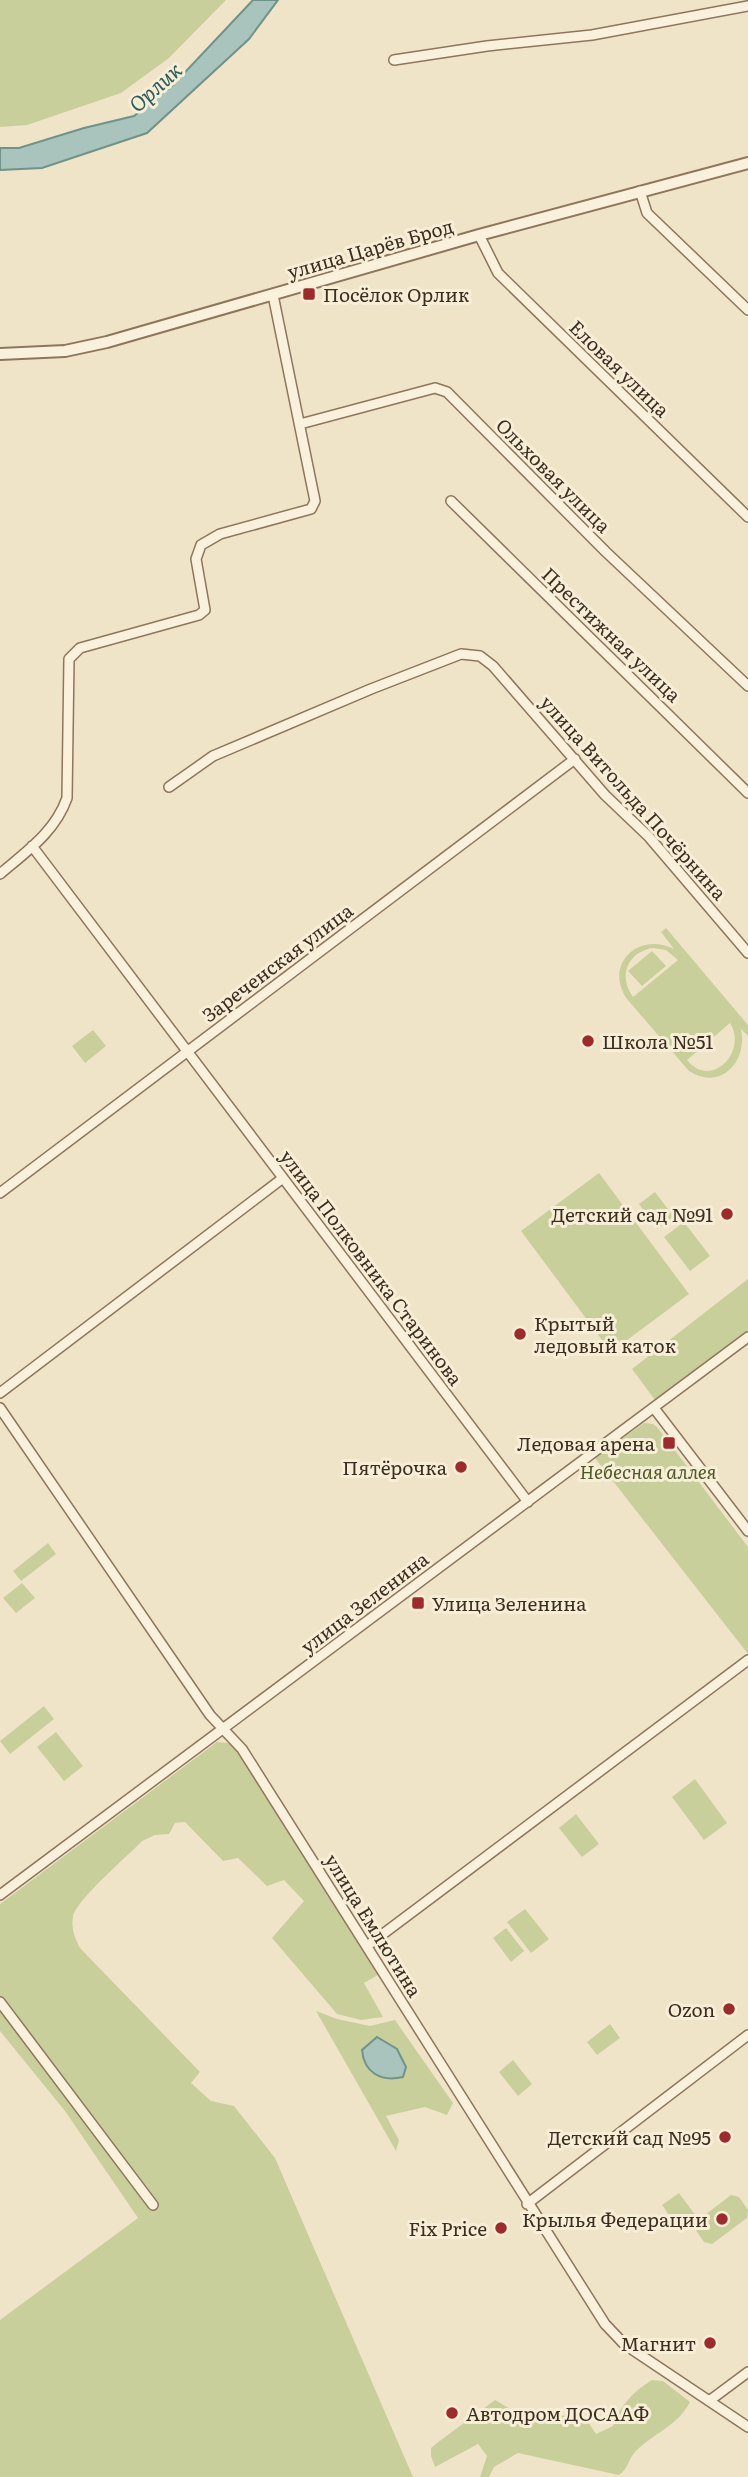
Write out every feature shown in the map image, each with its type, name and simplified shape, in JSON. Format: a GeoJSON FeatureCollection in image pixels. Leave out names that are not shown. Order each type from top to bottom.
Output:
{"type":"FeatureCollection","features":[{"type":"Feature","properties":{"kind":"street"},"geometry":{"type":"LineString","coordinates":[[394,60],[487,46],[592,35],[748,6]]}},
{"type":"Feature","properties":{"kind":"street","name":"улица Царёв Брод"},"geometry":{"type":"LineString","coordinates":[[0,354],[46,353],[83,348],[480,235],[748,163]]}},
{"type":"Feature","properties":{"kind":"street"},"geometry":{"type":"LineString","coordinates":[[640,191],[647,214],[748,310]]}},
{"type":"Feature","properties":{"kind":"street","name":"Еловая улица"},"geometry":{"type":"LineString","coordinates":[[480,235],[498,273],[748,517]]}},
{"type":"Feature","properties":{"kind":"street"},"geometry":{"type":"LineString","coordinates":[[0,874],[50,831],[61,816],[67,798],[69,659],[80,648],[199,615],[205,610],[196,559],[201,545],[220,534],[311,509],[314,501],[273,295]]}},
{"type":"Feature","properties":{"kind":"street","name":"Ольховая улица"},"geometry":{"type":"LineString","coordinates":[[300,424],[435,388],[447,392],[606,552],[748,686]]}},
{"type":"Feature","properties":{"kind":"street","name":"Престижная улица"},"geometry":{"type":"LineString","coordinates":[[451,501],[748,793]]}},
{"type":"Feature","properties":{"kind":"street","name":"улица Витольда Почёрнина"},"geometry":{"type":"LineString","coordinates":[[169,787],[213,756],[371,689],[461,654],[480,656],[493,666],[605,795],[649,837],[748,953]]}},
{"type":"Feature","properties":{"kind":"street","name":"Зареченская улица"},"geometry":{"type":"LineString","coordinates":[[0,1193],[575,759]]}},
{"type":"Feature","properties":{"kind":"street","name":"улица Полковника Старинова"},"geometry":{"type":"LineString","coordinates":[[32,846],[528,1502]]}},
{"type":"Feature","properties":{"kind":"street"},"geometry":{"type":"LineString","coordinates":[[0,1393],[283,1178]]}},
{"type":"Feature","properties":{"kind":"street","name":"улица Зеленина"},"geometry":{"type":"LineString","coordinates":[[0,1895],[748,1337]]}},
{"type":"Feature","properties":{"kind":"street","name":"улица Емлютина"},"geometry":{"type":"LineString","coordinates":[[0,1408],[156,1639],[210,1715],[242,1749],[527,2204],[613,2335],[748,2427]]}},
{"type":"Feature","properties":{"kind":"street"},"geometry":{"type":"LineString","coordinates":[[654,1408],[748,1531]]}},
{"type":"Feature","properties":{"kind":"street"},"geometry":{"type":"LineString","coordinates":[[367,1946],[748,1660]]}},
{"type":"Feature","properties":{"kind":"street"},"geometry":{"type":"LineString","coordinates":[[0,2001],[153,2205]]}},
{"type":"Feature","properties":{"kind":"street"},"geometry":{"type":"LineString","coordinates":[[527,2204],[748,2035]]}},
{"type":"Feature","properties":{"kind":"street"},"geometry":{"type":"LineString","coordinates":[[709,2401],[748,2372]]}},
{"type":"Feature","properties":{"kind":"green space"},"geometry":{"type":"Polygon","coordinates":[[[0,0],[226,0],[169,58],[121,93],[27,125],[0,127],[0,0]]]}},
{"type":"Feature","properties":{"kind":"green space"},"geometry":{"type":"Polygon","coordinates":[[[666,928],[748,1025],[748,1036],[741,1029],[742,1041],[736,1063],[720,1075],[711,1078],[689,1071],[627,999],[621,986],[619,974],[628,954],[649,944],[674,949],[661,932],[666,928]],[[653,948],[637,955],[628,967],[626,981],[633,997],[678,960],[666,950],[653,948]],[[730,1023],[687,1060],[696,1068],[706,1071],[724,1064],[734,1045],[730,1023]]]}},
{"type":"Feature","properties":{"kind":"green space"},"geometry":{"type":"Polygon","coordinates":[[[652,951],[666,966],[642,986],[628,971],[652,951]]]}},
{"type":"Feature","properties":{"kind":"green space"},"geometry":{"type":"Polygon","coordinates":[[[93,1030],[106,1046],[85,1063],[72,1046],[93,1030]]]}},
{"type":"Feature","properties":{"kind":"green space"},"geometry":{"type":"Polygon","coordinates":[[[599,1173],[689,1294],[611,1352],[521,1231],[599,1173]]]}},
{"type":"Feature","properties":{"kind":"green space"},"geometry":{"type":"Polygon","coordinates":[[[655,1192],[674,1217],[657,1229],[639,1204],[655,1192]]]}},
{"type":"Feature","properties":{"kind":"green space"},"geometry":{"type":"Polygon","coordinates":[[[684,1222],[710,1256],[690,1271],[664,1237],[684,1222]]]}},
{"type":"Feature","properties":{"kind":"green space"},"geometry":{"type":"Polygon","coordinates":[[[748,1279],[748,1330],[655,1400],[632,1369],[748,1279]]]}},
{"type":"Feature","properties":{"kind":"green space","name":"Небесная аллея"},"geometry":{"type":"Polygon","coordinates":[[[644,1423],[658,1428],[748,1547],[748,1654],[595,1458],[644,1423]]]}},
{"type":"Feature","properties":{"kind":"green space"},"geometry":{"type":"Polygon","coordinates":[[[48,1543],[56,1554],[21,1581],[13,1571],[48,1543]]]}},
{"type":"Feature","properties":{"kind":"green space"},"geometry":{"type":"Polygon","coordinates":[[[22,1583],[35,1598],[16,1613],[3,1598],[22,1583]]]}},
{"type":"Feature","properties":{"kind":"green space"},"geometry":{"type":"Polygon","coordinates":[[[44,1706],[54,1719],[10,1754],[0,1741],[44,1706]]]}},
{"type":"Feature","properties":{"kind":"green space"},"geometry":{"type":"Polygon","coordinates":[[[56,1732],[83,1766],[64,1781],[37,1747],[56,1732]]]}},
{"type":"Feature","properties":{"kind":"green space"},"geometry":{"type":"Polygon","coordinates":[[[217,1742],[228,1743],[235,1748],[378,1975],[364,1983],[383,2017],[361,2020],[337,2014],[272,1938],[304,1901],[284,1880],[267,1886],[238,1858],[223,1861],[185,1822],[175,1823],[169,1834],[155,1835],[142,1841],[103,1878],[76,1909],[73,1917],[74,1933],[80,1948],[200,2072],[191,2083],[211,2101],[234,2106],[275,2158],[413,2477],[0,2477],[0,2320],[138,2218],[65,2111],[0,2031],[0,1904],[217,1742]]]}},
{"type":"Feature","properties":{"kind":"green space"},"geometry":{"type":"Polygon","coordinates":[[[695,1779],[727,1823],[704,1840],[672,1797],[695,1779]]]}},
{"type":"Feature","properties":{"kind":"green space"},"geometry":{"type":"Polygon","coordinates":[[[576,1814],[599,1844],[582,1857],[559,1828],[576,1814]]]}},
{"type":"Feature","properties":{"kind":"green space"},"geometry":{"type":"Polygon","coordinates":[[[525,1909],[549,1939],[531,1953],[507,1922],[525,1909]]]}},
{"type":"Feature","properties":{"kind":"green space"},"geometry":{"type":"Polygon","coordinates":[[[506,1928],[524,1951],[511,1962],[493,1938],[506,1928]]]}},
{"type":"Feature","properties":{"kind":"green space"},"geometry":{"type":"Polygon","coordinates":[[[316,2011],[370,2026],[395,2020],[453,2103],[447,2115],[425,2107],[386,2116],[399,2140],[396,2151],[316,2011]]]}},
{"type":"Feature","properties":{"kind":"green space"},"geometry":{"type":"Polygon","coordinates":[[[610,2024],[620,2038],[597,2055],[587,2042],[610,2024]]]}},
{"type":"Feature","properties":{"kind":"green space"},"geometry":{"type":"Polygon","coordinates":[[[513,2060],[532,2084],[518,2096],[499,2072],[513,2060]]]}},
{"type":"Feature","properties":{"kind":"green space"},"geometry":{"type":"Polygon","coordinates":[[[679,2193],[696,2216],[679,2229],[662,2205],[679,2193]]]}},
{"type":"Feature","properties":{"kind":"green space","name":"Крылья Федерации"},"geometry":{"type":"Polygon","coordinates":[[[731,2195],[739,2197],[748,2210],[747,2218],[712,2244],[704,2242],[695,2229],[697,2221],[731,2195]]]}},
{"type":"Feature","properties":{"kind":"green space"},"geometry":{"type":"Polygon","coordinates":[[[652,2380],[663,2381],[690,2402],[672,2424],[635,2452],[619,2475],[518,2453],[494,2467],[489,2477],[480,2477],[487,2456],[478,2444],[435,2467],[431,2448],[495,2400],[521,2415],[584,2416],[596,2434],[613,2426],[628,2400],[652,2380]]]}},
{"type":"Feature","properties":{"kind":"water"},"geometry":{"type":"Polygon","coordinates":[[[253,0],[278,0],[249,39],[147,133],[42,168],[0,170],[0,148],[19,148],[134,116],[173,85],[253,0]]]}},
{"type":"Feature","properties":{"kind":"water"},"geometry":{"type":"Polygon","coordinates":[[[377,2037],[397,2049],[406,2067],[403,2077],[381,2077],[366,2065],[362,2050],[377,2037]]]}},
{"type":"Feature","properties":{"kind":"place","name":"Посёлок Орлик"},"geometry":{"type":"Point","coordinates":[309,294]}},
{"type":"Feature","properties":{"kind":"place","name":"Школа №51"},"geometry":{"type":"Point","coordinates":[588,1041]}},
{"type":"Feature","properties":{"kind":"place","name":"Детский сад №91"},"geometry":{"type":"Point","coordinates":[727,1214]}},
{"type":"Feature","properties":{"kind":"place","name":"Крытый ледовый каток"},"geometry":{"type":"Point","coordinates":[520,1334]}},
{"type":"Feature","properties":{"kind":"place","name":"Ледовая арена"},"geometry":{"type":"Point","coordinates":[669,1443]}},
{"type":"Feature","properties":{"kind":"place","name":"Пятёрочка"},"geometry":{"type":"Point","coordinates":[461,1467]}},
{"type":"Feature","properties":{"kind":"place","name":"Улица Зеленина"},"geometry":{"type":"Point","coordinates":[418,1603]}},
{"type":"Feature","properties":{"kind":"place","name":"Ozon"},"geometry":{"type":"Point","coordinates":[729,2009]}},
{"type":"Feature","properties":{"kind":"place","name":"Детский сад №95"},"geometry":{"type":"Point","coordinates":[725,2137]}},
{"type":"Feature","properties":{"kind":"place","name":"Крылья Федерации"},"geometry":{"type":"Point","coordinates":[722,2219]}},
{"type":"Feature","properties":{"kind":"place","name":"Fix Price"},"geometry":{"type":"Point","coordinates":[501,2228]}},
{"type":"Feature","properties":{"kind":"place","name":"Магнит"},"geometry":{"type":"Point","coordinates":[710,2343]}},
{"type":"Feature","properties":{"kind":"place","name":"Автодром ДОСААФ"},"geometry":{"type":"Point","coordinates":[452,2413]}},
{"type":"Feature","properties":{"kind":"water label","name":"Орлик"},"geometry":{"type":"Point","coordinates":[154,86]}}]}
